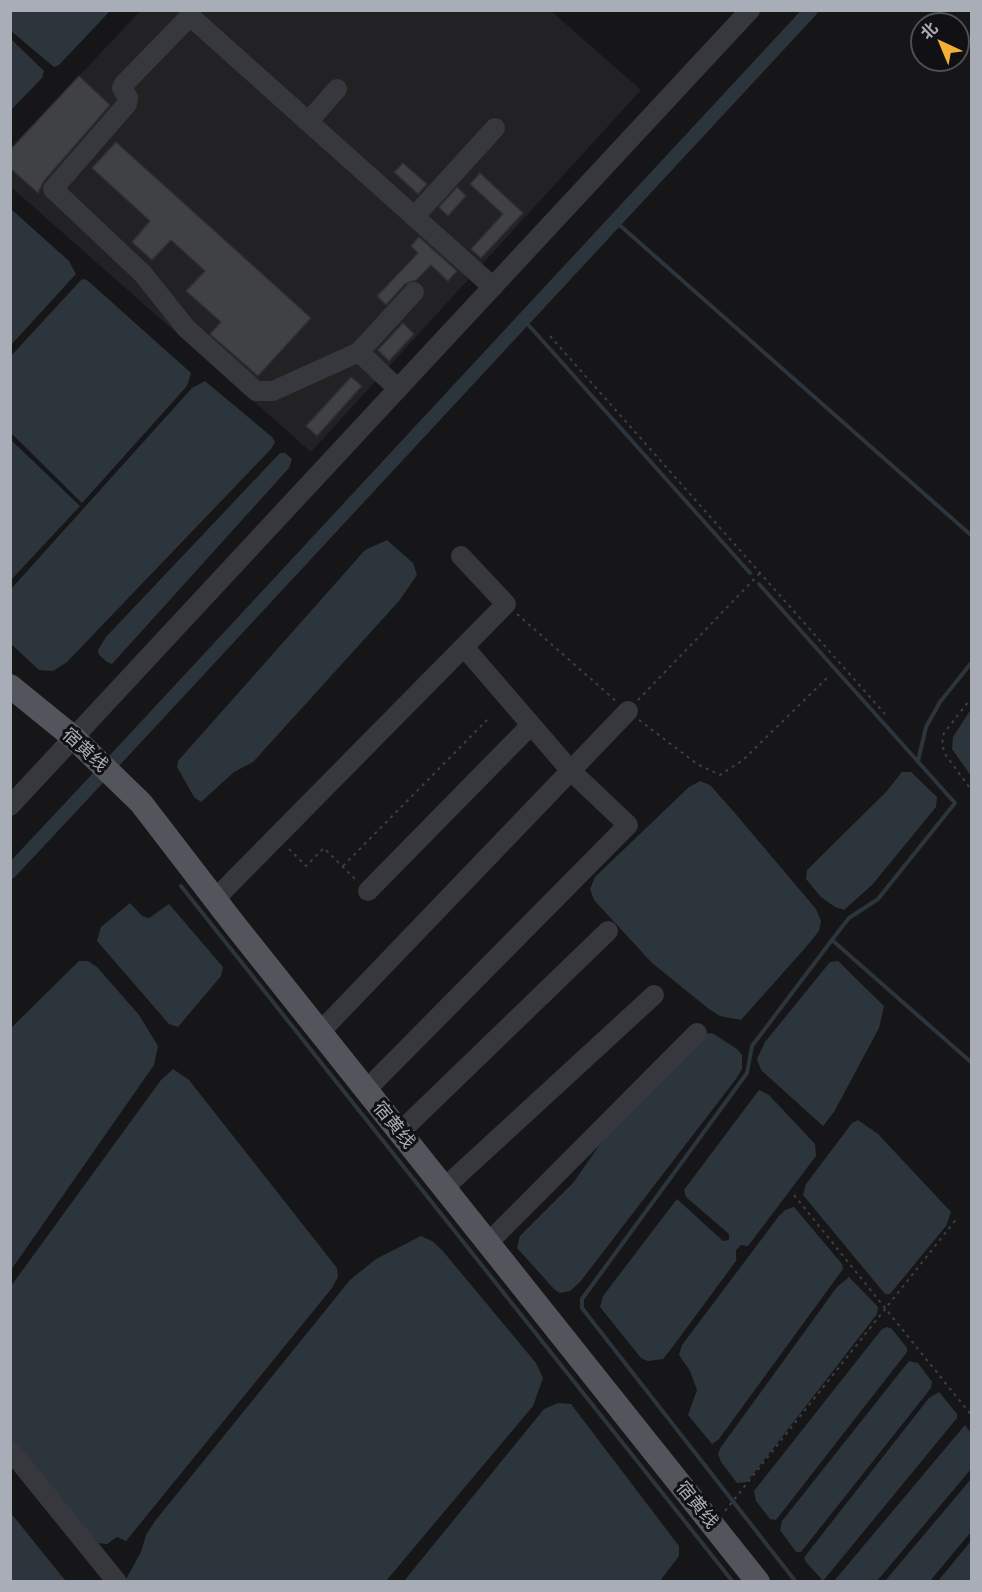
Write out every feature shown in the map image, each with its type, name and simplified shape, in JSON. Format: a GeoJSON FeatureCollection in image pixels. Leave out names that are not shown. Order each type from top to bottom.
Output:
{"type":"FeatureCollection","features":[{"type":"Feature","properties":{"kind":"main road","name":"宿黄线"},"geometry":{"type":"LineString","coordinates":[[10,686],[74,738],[141,803],[399,1132],[758,1581]]}},
{"type":"Feature","properties":{"kind":"street"},"geometry":{"type":"LineString","coordinates":[[10,806],[750,10]]}},
{"type":"Feature","properties":{"kind":"street"},"geometry":{"type":"LineString","coordinates":[[414,292],[359,352],[273,392],[256,391],[186,328],[143,274],[53,189],[127,104],[128,98],[122,88],[124,84],[192,13],[308,122],[493,287]]}},
{"type":"Feature","properties":{"kind":"street"},"geometry":{"type":"LineString","coordinates":[[308,122],[337,90]]}},
{"type":"Feature","properties":{"kind":"street"},"geometry":{"type":"LineString","coordinates":[[414,217],[495,128]]}},
{"type":"Feature","properties":{"kind":"street"},"geometry":{"type":"LineString","coordinates":[[359,352],[398,389]]}},
{"type":"Feature","properties":{"kind":"street"},"geometry":{"type":"LineString","coordinates":[[215,899],[506,604],[460,556]]}},
{"type":"Feature","properties":{"kind":"street"},"geometry":{"type":"LineString","coordinates":[[366,1090],[628,825],[571,771],[464,647]]}},
{"type":"Feature","properties":{"kind":"street"},"geometry":{"type":"LineString","coordinates":[[320,1032],[628,711]]}},
{"type":"Feature","properties":{"kind":"street"},"geometry":{"type":"LineString","coordinates":[[368,891],[531,725]]}},
{"type":"Feature","properties":{"kind":"street"},"geometry":{"type":"LineString","coordinates":[[399,1132],[608,931]]}},
{"type":"Feature","properties":{"kind":"street"},"geometry":{"type":"LineString","coordinates":[[444,1188],[654,995]]}},
{"type":"Feature","properties":{"kind":"street"},"geometry":{"type":"LineString","coordinates":[[488,1243],[697,1033]]}},
{"type":"Feature","properties":{"kind":"street"},"geometry":{"type":"LineString","coordinates":[[10,1450],[117,1581]]}},
{"type":"Feature","properties":{"kind":"path"},"geometry":{"type":"LineString","coordinates":[[550,336],[885,714]]}},
{"type":"Feature","properties":{"kind":"path"},"geometry":{"type":"LineString","coordinates":[[628,711],[761,572]]}},
{"type":"Feature","properties":{"kind":"path"},"geometry":{"type":"LineString","coordinates":[[506,604],[628,711],[698,764],[720,775],[743,760],[830,675]]}},
{"type":"Feature","properties":{"kind":"path"},"geometry":{"type":"LineString","coordinates":[[972,697],[944,734],[942,744],[945,754],[972,791]]}},
{"type":"Feature","properties":{"kind":"path"},"geometry":{"type":"LineString","coordinates":[[343,866],[487,720]]}},
{"type":"Feature","properties":{"kind":"path"},"geometry":{"type":"LineString","coordinates":[[277,836],[306,866],[324,848],[368,891]]}},
{"type":"Feature","properties":{"kind":"path"},"geometry":{"type":"LineString","coordinates":[[794,1195],[972,1416]]}},
{"type":"Feature","properties":{"kind":"path"},"geometry":{"type":"LineString","coordinates":[[729,1507],[958,1217]]}},
{"type":"Feature","properties":{"kind":"shaded area"},"geometry":{"type":"Polygon","coordinates":[[[11,10],[110,11],[59,65],[54,67],[11,31],[11,10]]]}},
{"type":"Feature","properties":{"kind":"shaded area"},"geometry":{"type":"Polygon","coordinates":[[[140,11],[551,11],[641,90],[311,452],[11,187],[10,150],[140,11]]]}},
{"type":"Feature","properties":{"kind":"shaded area"},"geometry":{"type":"Polygon","coordinates":[[[11,39],[44,71],[42,78],[11,110],[11,39]]]}},
{"type":"Feature","properties":{"kind":"shaded area"},"geometry":{"type":"Polygon","coordinates":[[[11,209],[69,261],[76,274],[11,345],[11,209]]]}},
{"type":"Feature","properties":{"kind":"shaded area"},"geometry":{"type":"Polygon","coordinates":[[[82,279],[87,280],[191,373],[187,386],[82,503],[11,433],[10,357],[82,279]]]}},
{"type":"Feature","properties":{"kind":"shaded area"},"geometry":{"type":"Polygon","coordinates":[[[205,381],[272,437],[275,442],[271,449],[67,662],[53,671],[39,670],[11,644],[11,589],[192,388],[205,381]]]}},
{"type":"Feature","properties":{"kind":"shaded area"},"geometry":{"type":"Polygon","coordinates":[[[10,439],[80,506],[11,580],[10,580],[10,439]]]}},
{"type":"Feature","properties":{"kind":"shaded area"},"geometry":{"type":"Polygon","coordinates":[[[280,453],[285,453],[292,459],[289,468],[112,664],[107,662],[99,655],[98,650],[106,637],[280,453]]]}},
{"type":"Feature","properties":{"kind":"shaded area"},"geometry":{"type":"Polygon","coordinates":[[[387,540],[413,563],[417,575],[399,601],[253,762],[234,772],[201,802],[194,797],[177,767],[178,761],[365,550],[387,540]]]}},
{"type":"Feature","properties":{"kind":"shaded area"},"geometry":{"type":"Polygon","coordinates":[[[971,709],[971,776],[952,749],[953,737],[971,709]]]}},
{"type":"Feature","properties":{"kind":"shaded area"},"geometry":{"type":"Polygon","coordinates":[[[902,772],[911,772],[937,797],[936,807],[872,885],[844,910],[835,907],[821,897],[806,879],[807,870],[886,792],[902,772]]]}},
{"type":"Feature","properties":{"kind":"shaded area"},"geometry":{"type":"Polygon","coordinates":[[[700,781],[710,785],[734,812],[816,909],[821,921],[819,931],[741,1020],[720,1016],[709,1009],[652,963],[594,900],[590,889],[595,877],[689,787],[700,781]]]}},
{"type":"Feature","properties":{"kind":"shaded area"},"geometry":{"type":"Polygon","coordinates":[[[130,903],[142,916],[149,918],[169,904],[223,967],[221,976],[178,1027],[169,1024],[97,941],[101,927],[130,903]]]}},
{"type":"Feature","properties":{"kind":"shaded area"},"geometry":{"type":"Polygon","coordinates":[[[79,961],[88,961],[97,967],[139,1015],[158,1046],[154,1065],[11,1270],[11,1028],[79,961]]]}},
{"type":"Feature","properties":{"kind":"shaded area"},"geometry":{"type":"Polygon","coordinates":[[[838,961],[884,1006],[879,1028],[834,1112],[823,1126],[761,1070],[757,1059],[765,1042],[830,962],[838,961]]]}},
{"type":"Feature","properties":{"kind":"shaded area"},"geometry":{"type":"Polygon","coordinates":[[[712,1033],[737,1049],[742,1055],[742,1069],[580,1282],[570,1291],[560,1293],[517,1248],[520,1236],[573,1183],[620,1116],[703,1034],[712,1033]]]}},
{"type":"Feature","properties":{"kind":"shaded area"},"geometry":{"type":"Polygon","coordinates":[[[173,1069],[189,1080],[337,1268],[338,1277],[332,1288],[126,1541],[117,1537],[107,1544],[97,1543],[11,1442],[11,1286],[161,1080],[173,1069]]]}},
{"type":"Feature","properties":{"kind":"shaded area"},"geometry":{"type":"Polygon","coordinates":[[[759,1090],[769,1095],[815,1144],[816,1156],[748,1246],[741,1245],[736,1250],[736,1261],[663,1359],[648,1361],[641,1358],[600,1307],[603,1296],[677,1199],[723,1241],[729,1240],[729,1234],[686,1197],[684,1190],[759,1090]]]}},
{"type":"Feature","properties":{"kind":"shaded area"},"geometry":{"type":"Polygon","coordinates":[[[858,1120],[878,1134],[951,1212],[946,1226],[890,1294],[885,1294],[803,1195],[806,1184],[852,1123],[858,1120]]]}},
{"type":"Feature","properties":{"kind":"shaded area"},"geometry":{"type":"Polygon","coordinates":[[[794,1207],[842,1264],[843,1269],[719,1439],[712,1444],[688,1415],[697,1390],[690,1371],[679,1355],[682,1345],[779,1216],[785,1210],[794,1207]]]}},
{"type":"Feature","properties":{"kind":"shaded area"},"geometry":{"type":"Polygon","coordinates":[[[421,1236],[432,1241],[442,1250],[536,1363],[543,1378],[533,1406],[386,1581],[128,1581],[126,1579],[155,1521],[350,1280],[376,1259],[421,1236]]]}},
{"type":"Feature","properties":{"kind":"shaded area"},"geometry":{"type":"Polygon","coordinates":[[[849,1277],[878,1307],[877,1314],[747,1482],[737,1483],[721,1462],[718,1454],[721,1447],[837,1287],[849,1277]]]}},
{"type":"Feature","properties":{"kind":"shaded area"},"geometry":{"type":"Polygon","coordinates":[[[887,1327],[892,1329],[907,1348],[907,1352],[776,1520],[770,1519],[756,1501],[754,1491],[882,1329],[887,1327]]]}},
{"type":"Feature","properties":{"kind":"shaded area"},"geometry":{"type":"Polygon","coordinates":[[[909,1361],[918,1363],[932,1382],[931,1388],[801,1552],[796,1552],[780,1530],[782,1521],[909,1361]]]}},
{"type":"Feature","properties":{"kind":"shaded area"},"geometry":{"type":"Polygon","coordinates":[[[939,1392],[957,1414],[957,1418],[823,1581],[804,1558],[929,1398],[939,1392]]]}},
{"type":"Feature","properties":{"kind":"shaded area"},"geometry":{"type":"Polygon","coordinates":[[[558,1403],[571,1404],[679,1546],[679,1556],[660,1581],[404,1581],[544,1409],[558,1403]]]}},
{"type":"Feature","properties":{"kind":"shaded area"},"geometry":{"type":"Polygon","coordinates":[[[965,1425],[971,1433],[971,1469],[877,1581],[834,1581],[965,1425]]]}},
{"type":"Feature","properties":{"kind":"shaded area"},"geometry":{"type":"Polygon","coordinates":[[[971,1479],[971,1532],[930,1581],[885,1581],[971,1479]]]}},
{"type":"Feature","properties":{"kind":"shaded area"},"geometry":{"type":"Polygon","coordinates":[[[10,1512],[60,1574],[66,1581],[11,1581],[10,1512]]]}},
{"type":"Feature","properties":{"kind":"shaded area"},"geometry":{"type":"Polygon","coordinates":[[[971,1541],[971,1581],[938,1581],[971,1541]]]}},
{"type":"Feature","properties":{"kind":"building"},"geometry":{"type":"Polygon","coordinates":[[[79,76],[110,105],[44,181],[38,193],[10,168],[10,150],[79,76]]]}},
{"type":"Feature","properties":{"kind":"building"},"geometry":{"type":"Polygon","coordinates":[[[116,142],[311,318],[258,376],[210,334],[221,322],[186,291],[205,271],[171,240],[152,260],[132,242],[150,221],[92,168],[116,142]]]}},
{"type":"Feature","properties":{"kind":"building"},"geometry":{"type":"Polygon","coordinates":[[[403,163],[427,184],[418,194],[394,172],[403,163]]]}},
{"type":"Feature","properties":{"kind":"building"},"geometry":{"type":"Polygon","coordinates":[[[480,173],[523,213],[481,258],[471,249],[503,214],[470,184],[480,173]]]}},
{"type":"Feature","properties":{"kind":"building"},"geometry":{"type":"Polygon","coordinates":[[[457,187],[466,196],[448,216],[439,207],[457,187]]]}},
{"type":"Feature","properties":{"kind":"building"},"geometry":{"type":"Polygon","coordinates":[[[419,237],[457,271],[448,281],[431,265],[416,280],[405,284],[386,305],[377,296],[418,253],[411,246],[419,237]]]}},
{"type":"Feature","properties":{"kind":"building"},"geometry":{"type":"Polygon","coordinates":[[[403,323],[414,334],[389,361],[378,350],[403,323]]]}},
{"type":"Feature","properties":{"kind":"building"},"geometry":{"type":"Polygon","coordinates":[[[351,377],[362,386],[317,436],[306,426],[351,377]]]}},
{"type":"Feature","properties":{"kind":"waterway"},"geometry":{"type":"LineString","coordinates":[[115,760],[811,10]]}},
{"type":"Feature","properties":{"kind":"waterway"},"geometry":{"type":"LineString","coordinates":[[615,221],[972,536]]}},
{"type":"Feature","properties":{"kind":"waterway"},"geometry":{"type":"LineString","coordinates":[[524,320],[750,573]]}},
{"type":"Feature","properties":{"kind":"waterway"},"geometry":{"type":"LineString","coordinates":[[759,584],[955,803],[878,899],[849,918],[752,1046],[747,1073],[582,1299],[582,1308],[796,1582]]}},
{"type":"Feature","properties":{"kind":"waterway"},"geometry":{"type":"LineString","coordinates":[[918,761],[926,727],[940,702],[972,662]]}},
{"type":"Feature","properties":{"kind":"waterway"},"geometry":{"type":"LineString","coordinates":[[10,872],[98,778]]}},
{"type":"Feature","properties":{"kind":"waterway"},"geometry":{"type":"LineString","coordinates":[[181,886],[733,1582]]}},
{"type":"Feature","properties":{"kind":"waterway"},"geometry":{"type":"LineString","coordinates":[[832,940],[972,1063]]}}]}
